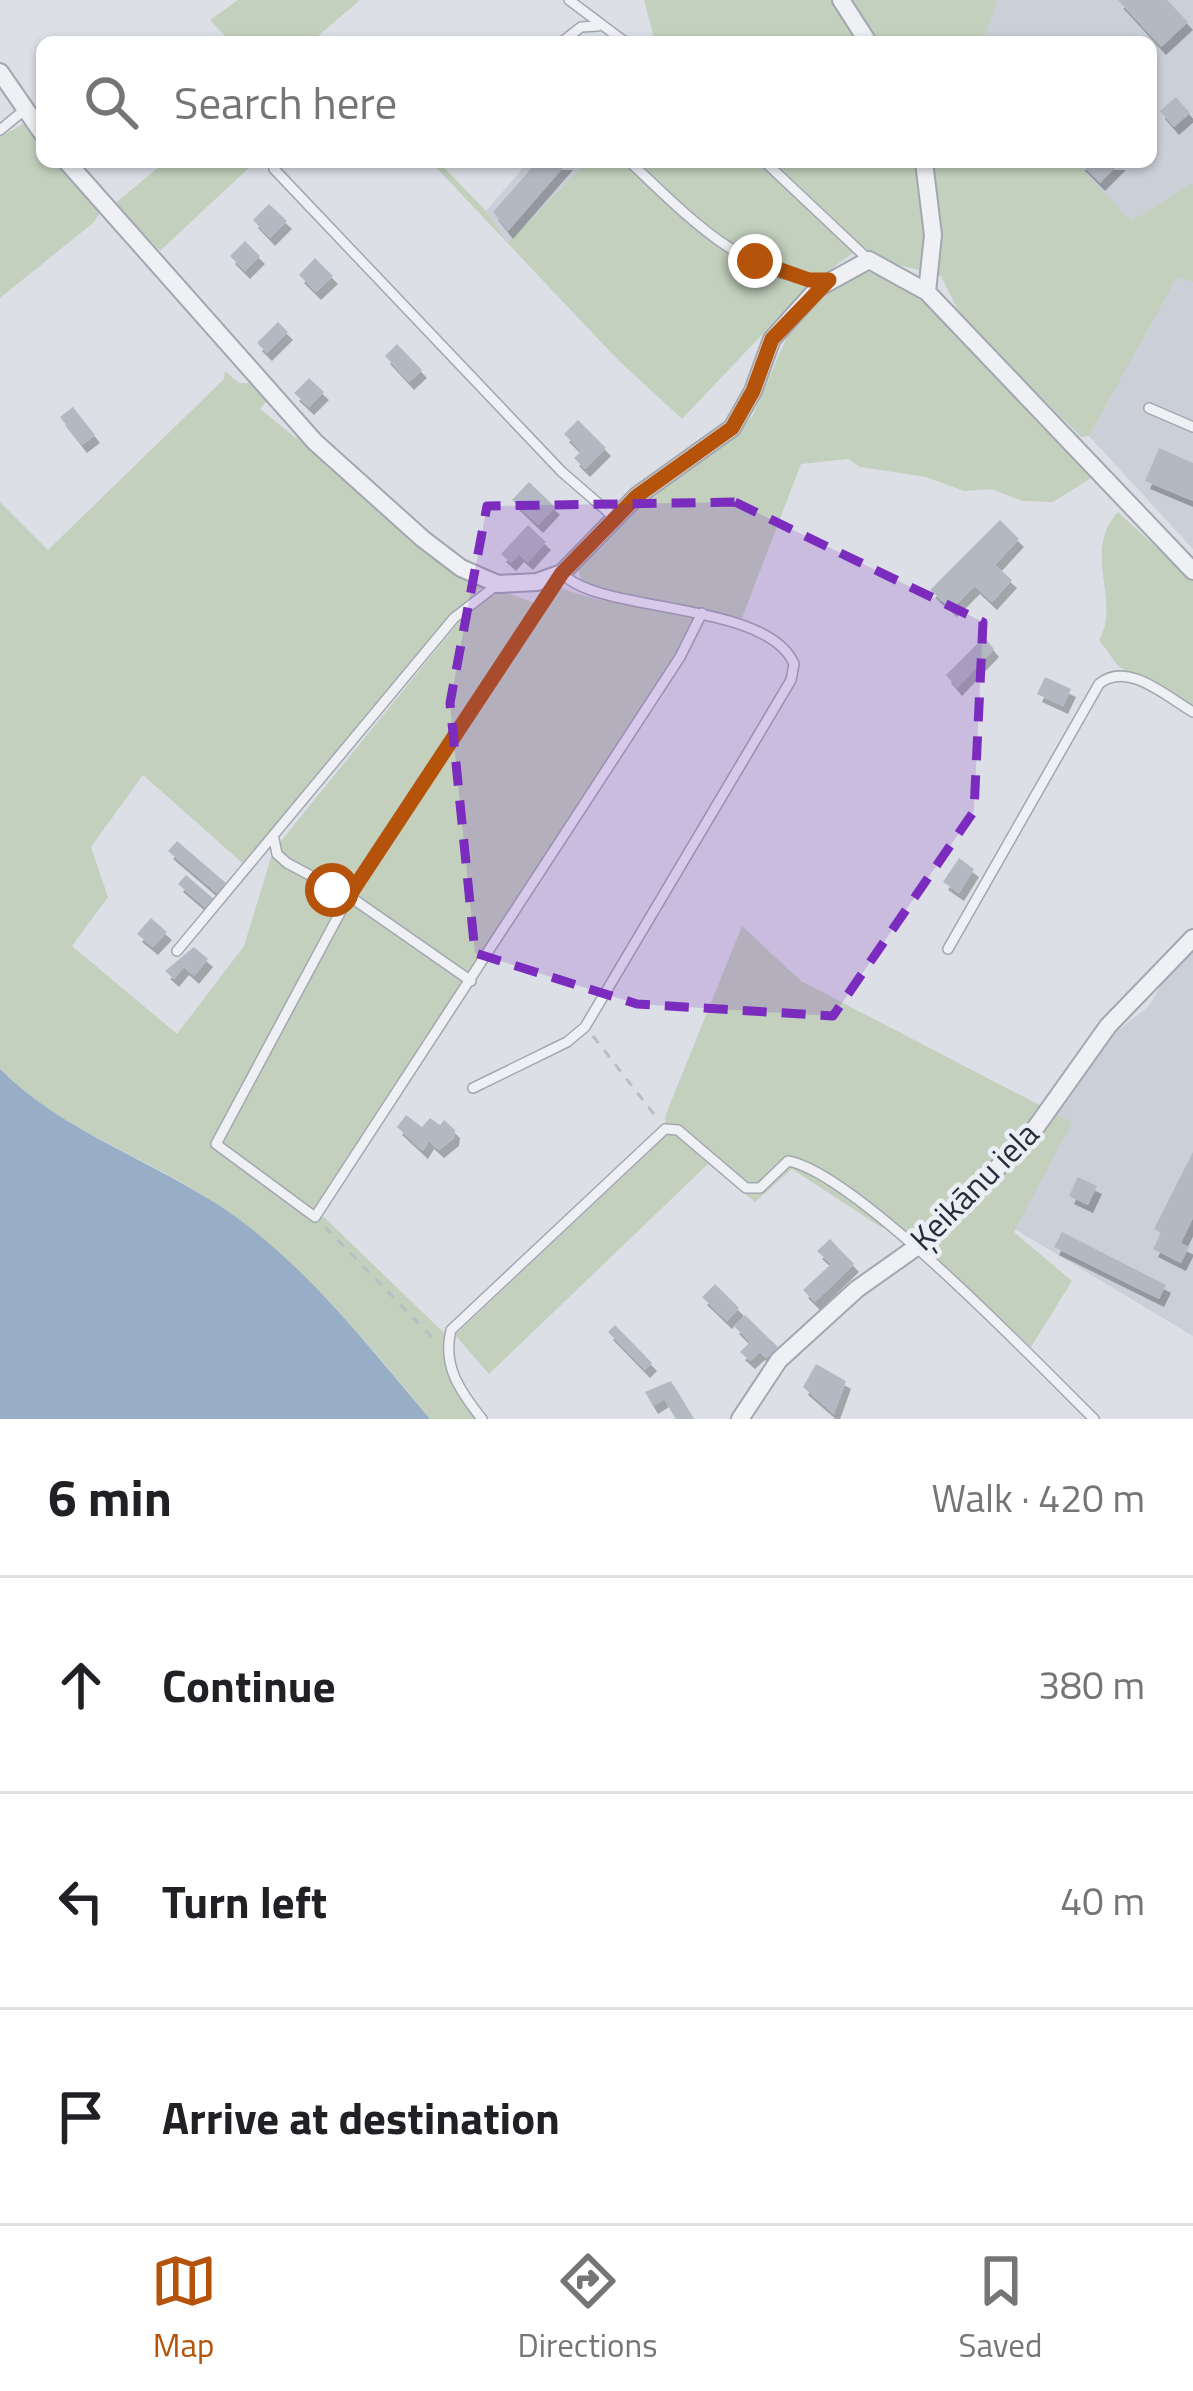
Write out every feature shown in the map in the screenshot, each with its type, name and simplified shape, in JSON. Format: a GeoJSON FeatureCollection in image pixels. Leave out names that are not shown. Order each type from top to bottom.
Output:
{"type":"FeatureCollection","features":[{"type":"Feature","properties":{"kind":"street"},"geometry":{"type":"LineString","coordinates":[[841,0],[864,36]]}},
{"type":"Feature","properties":{"kind":"street"},"geometry":{"type":"LineString","coordinates":[[0,73],[36,126]]}},
{"type":"Feature","properties":{"kind":"street"},"geometry":{"type":"LineString","coordinates":[[72,168],[315,442],[442,554],[480,579],[498,584],[537,582],[562,573],[614,517],[732,428],[753,391],[772,339],[829,280],[869,260],[927,292],[1193,571]]}},
{"type":"Feature","properties":{"kind":"street"},"geometry":{"type":"LineString","coordinates":[[925,168],[933,235],[927,292]]}},
{"type":"Feature","properties":{"kind":"street","name":"Ķeikānu iela"},"geometry":{"type":"LineString","coordinates":[[740,1419],[779,1360],[857,1289],[915,1247],[1029,1137],[1108,1026],[1193,938]]}},
{"type":"Feature","properties":{"kind":"lane"},"geometry":{"type":"LineString","coordinates":[[569,0],[615,36]]}},
{"type":"Feature","properties":{"kind":"lane"},"geometry":{"type":"LineString","coordinates":[[570,36],[581,27],[598,26]]}},
{"type":"Feature","properties":{"kind":"lane"},"geometry":{"type":"LineString","coordinates":[[0,130],[23,111]]}},
{"type":"Feature","properties":{"kind":"lane"},"geometry":{"type":"LineString","coordinates":[[636,168],[698,226],[730,247],[779,271],[829,280]]}},
{"type":"Feature","properties":{"kind":"lane"},"geometry":{"type":"LineString","coordinates":[[771,168],[869,260]]}},
{"type":"Feature","properties":{"kind":"lane"},"geometry":{"type":"LineString","coordinates":[[274,170],[562,472],[614,517]]}},
{"type":"Feature","properties":{"kind":"lane"},"geometry":{"type":"LineString","coordinates":[[1149,408],[1193,427]]}},
{"type":"Feature","properties":{"kind":"lane"},"geometry":{"type":"LineString","coordinates":[[473,1088],[567,1042],[585,1027],[794,674],[790,655],[781,646],[702,613],[591,593],[562,573],[349,896],[217,1144],[315,1217],[680,657],[702,613]]}},
{"type":"Feature","properties":{"kind":"lane"},"geometry":{"type":"LineString","coordinates":[[177,951],[454,618],[498,584]]}},
{"type":"Feature","properties":{"kind":"lane"},"geometry":{"type":"LineString","coordinates":[[948,949],[1099,684],[1115,674],[1130,676],[1193,712]]}},
{"type":"Feature","properties":{"kind":"lane"},"geometry":{"type":"LineString","coordinates":[[274,839],[278,854],[287,863],[349,896],[471,981]]}},
{"type":"Feature","properties":{"kind":"lane"},"geometry":{"type":"LineString","coordinates":[[482,1419],[451,1372],[446,1351],[452,1330],[665,1129],[678,1130],[746,1188],[760,1188],[788,1161],[800,1163],[915,1247],[1094,1419]]}},
{"type":"Feature","properties":{"kind":"path"},"geometry":{"type":"LineString","coordinates":[[585,1027],[665,1129]]}},
{"type":"Feature","properties":{"kind":"path"},"geometry":{"type":"LineString","coordinates":[[315,1217],[446,1351]]}},
{"type":"Feature","properties":{"kind":"highlighted area"},"geometry":{"type":"Polygon","coordinates":[[[735,502],[983,622],[974,811],[833,1016],[637,1004],[475,953],[450,703],[487,506],[735,502]]]}},
{"type":"Feature","properties":{"kind":"shaded area"},"geometry":{"type":"Polygon","coordinates":[[[928,0],[1193,0],[1193,183],[1131,221],[1074,168],[1157,168],[1157,36],[938,36],[928,0]]]}},
{"type":"Feature","properties":{"kind":"shaded area"},"geometry":{"type":"Polygon","coordinates":[[[523,168],[580,168],[508,243],[486,211],[523,168]]]}},
{"type":"Feature","properties":{"kind":"shaded area"},"geometry":{"type":"Polygon","coordinates":[[[1177,276],[1193,282],[1193,549],[1089,436],[1177,276]]]}},
{"type":"Feature","properties":{"kind":"shaded area"},"geometry":{"type":"Polygon","coordinates":[[[1193,929],[1193,1336],[973,1204],[1116,1032],[1149,1006],[1193,929]]]}},
{"type":"Feature","properties":{"kind":"green space"},"geometry":{"type":"Polygon","coordinates":[[[238,0],[360,0],[318,36],[225,36],[210,20],[238,0]]]}},
{"type":"Feature","properties":{"kind":"green space"},"geometry":{"type":"Polygon","coordinates":[[[644,0],[998,0],[984,36],[653,36],[644,0]]]}},
{"type":"Feature","properties":{"kind":"green space"},"geometry":{"type":"Polygon","coordinates":[[[25,123],[36,133],[36,168],[67,168],[102,210],[93,223],[0,298],[0,137],[25,123]]]}},
{"type":"Feature","properties":{"kind":"green space"},"geometry":{"type":"Polygon","coordinates":[[[158,168],[249,168],[160,251],[114,204],[158,168]]]}},
{"type":"Feature","properties":{"kind":"green space"},"geometry":{"type":"Polygon","coordinates":[[[437,168],[445,168],[486,211],[508,243],[580,168],[1081,168],[1131,221],[1193,183],[1193,282],[1177,277],[1089,436],[1081,437],[962,318],[941,276],[853,253],[809,285],[682,419],[617,359],[437,168]]]}},
{"type":"Feature","properties":{"kind":"green space"},"geometry":{"type":"Polygon","coordinates":[[[869,272],[900,287],[960,333],[1091,478],[1053,502],[1023,501],[991,489],[964,491],[926,477],[860,467],[848,459],[801,464],[742,618],[583,585],[577,566],[613,525],[734,437],[753,415],[789,332],[827,289],[850,274],[869,272]]]}},
{"type":"Feature","properties":{"kind":"green space"},"geometry":{"type":"Polygon","coordinates":[[[225,371],[239,383],[253,383],[269,398],[260,409],[296,438],[301,435],[482,587],[458,609],[248,868],[143,775],[91,847],[108,897],[72,946],[177,1034],[244,946],[273,851],[470,608],[502,591],[546,607],[559,587],[695,619],[691,633],[313,1209],[216,1140],[314,1221],[324,1217],[445,1334],[446,1371],[477,1419],[430,1419],[337,1311],[260,1237],[204,1196],[53,1112],[0,1069],[0,502],[48,550],[224,379],[225,371]]]}},
{"type":"Feature","properties":{"kind":"green space"},"geometry":{"type":"Polygon","coordinates":[[[1118,512],[1193,581],[1193,708],[1118,666],[1099,640],[1106,609],[1103,543],[1118,512]]]}},
{"type":"Feature","properties":{"kind":"green space"},"geometry":{"type":"Polygon","coordinates":[[[742,926],[801,981],[1072,1122],[1014,1232],[1072,1281],[1031,1347],[892,1220],[882,1228],[792,1169],[755,1202],[708,1164],[489,1374],[455,1335],[662,1140],[666,1114],[742,926]]]}},
{"type":"Feature","properties":{"kind":"water"},"geometry":{"type":"Polygon","coordinates":[[[0,1069],[53,1112],[204,1196],[261,1237],[338,1311],[430,1419],[0,1419],[0,1069]]]}},
{"type":"Feature","properties":{"kind":"building"},"geometry":{"type":"Polygon","coordinates":[[[1118,0],[1167,0],[1188,22],[1161,47],[1157,36],[1151,36],[1118,0]]]}},
{"type":"Feature","properties":{"kind":"building"},"geometry":{"type":"Polygon","coordinates":[[[1176,97],[1190,113],[1174,127],[1160,111],[1176,97]]]}},
{"type":"Feature","properties":{"kind":"building"},"geometry":{"type":"Polygon","coordinates":[[[532,168],[563,168],[508,231],[493,212],[532,168]]]}},
{"type":"Feature","properties":{"kind":"building"},"geometry":{"type":"Polygon","coordinates":[[[1085,168],[1115,168],[1100,183],[1085,168]]]}},
{"type":"Feature","properties":{"kind":"building"},"geometry":{"type":"Polygon","coordinates":[[[269,204],[287,221],[270,238],[253,220],[269,204]]]}},
{"type":"Feature","properties":{"kind":"building"},"geometry":{"type":"Polygon","coordinates":[[[245,241],[260,256],[245,271],[230,256],[245,241]]]}},
{"type":"Feature","properties":{"kind":"building"},"geometry":{"type":"Polygon","coordinates":[[[315,258],[333,276],[316,292],[299,275],[315,258]]]}},
{"type":"Feature","properties":{"kind":"building"},"geometry":{"type":"Polygon","coordinates":[[[278,322],[288,332],[267,353],[257,343],[278,322]]]}},
{"type":"Feature","properties":{"kind":"building"},"geometry":{"type":"Polygon","coordinates":[[[397,344],[422,370],[409,382],[385,356],[397,344]]]}},
{"type":"Feature","properties":{"kind":"building"},"geometry":{"type":"Polygon","coordinates":[[[309,378],[324,392],[309,407],[294,393],[309,378]]]}},
{"type":"Feature","properties":{"kind":"building"},"geometry":{"type":"Polygon","coordinates":[[[73,407],[95,435],[82,445],[60,417],[73,407]]]}},
{"type":"Feature","properties":{"kind":"building"},"geometry":{"type":"Polygon","coordinates":[[[578,420],[606,448],[585,469],[574,458],[581,451],[564,434],[578,420]]]}},
{"type":"Feature","properties":{"kind":"building"},"geometry":{"type":"Polygon","coordinates":[[[1159,448],[1193,463],[1193,501],[1145,481],[1159,448]]]}},
{"type":"Feature","properties":{"kind":"building"},"geometry":{"type":"Polygon","coordinates":[[[529,482],[555,507],[538,525],[512,500],[529,482]]]}},
{"type":"Feature","properties":{"kind":"building"},"geometry":{"type":"Polygon","coordinates":[[[1000,520],[1019,539],[995,565],[1012,580],[992,602],[975,586],[952,609],[930,590],[1000,520]]]}},
{"type":"Feature","properties":{"kind":"building"},"geometry":{"type":"Polygon","coordinates":[[[528,525],[546,542],[528,562],[519,554],[511,563],[501,554],[528,525]]]}},
{"type":"Feature","properties":{"kind":"building"},"geometry":{"type":"Polygon","coordinates":[[[984,637],[994,649],[957,688],[946,675],[984,637]]]}},
{"type":"Feature","properties":{"kind":"building"},"geometry":{"type":"Polygon","coordinates":[[[1045,677],[1071,689],[1063,706],[1037,694],[1045,677]]]}},
{"type":"Feature","properties":{"kind":"building"},"geometry":{"type":"Polygon","coordinates":[[[177,841],[226,883],[217,893],[168,851],[177,841]]]}},
{"type":"Feature","properties":{"kind":"building"},"geometry":{"type":"Polygon","coordinates":[[[959,858],[974,869],[959,893],[943,882],[959,858]]]}},
{"type":"Feature","properties":{"kind":"building"},"geometry":{"type":"Polygon","coordinates":[[[186,875],[215,900],[207,909],[178,884],[186,875]]]}},
{"type":"Feature","properties":{"kind":"building"},"geometry":{"type":"Polygon","coordinates":[[[151,918],[167,932],[153,947],[137,934],[151,918]]]}},
{"type":"Feature","properties":{"kind":"building"},"geometry":{"type":"Polygon","coordinates":[[[194,947],[208,959],[194,976],[184,967],[174,979],[165,971],[194,947]]]}},
{"type":"Feature","properties":{"kind":"building"},"geometry":{"type":"Polygon","coordinates":[[[406,1115],[422,1127],[430,1118],[440,1125],[444,1120],[455,1130],[454,1138],[439,1150],[429,1141],[423,1151],[397,1127],[406,1115]]]}},
{"type":"Feature","properties":{"kind":"building"},"geometry":{"type":"Polygon","coordinates":[[[1193,1152],[1193,1218],[1181,1243],[1189,1247],[1181,1263],[1153,1249],[1161,1233],[1154,1229],[1193,1152]]]}},
{"type":"Feature","properties":{"kind":"building"},"geometry":{"type":"Polygon","coordinates":[[[1078,1177],[1097,1186],[1088,1205],[1069,1196],[1078,1177]]]}},
{"type":"Feature","properties":{"kind":"building"},"geometry":{"type":"Polygon","coordinates":[[[1062,1232],[1166,1285],[1159,1299],[1054,1247],[1062,1232]]]}},
{"type":"Feature","properties":{"kind":"building"},"geometry":{"type":"Polygon","coordinates":[[[830,1239],[854,1264],[815,1302],[803,1290],[831,1264],[817,1251],[830,1239]]]}},
{"type":"Feature","properties":{"kind":"building"},"geometry":{"type":"Polygon","coordinates":[[[715,1284],[739,1308],[727,1321],[702,1297],[715,1284]]]}},
{"type":"Feature","properties":{"kind":"building"},"geometry":{"type":"Polygon","coordinates":[[[745,1315],[778,1347],[766,1358],[760,1352],[750,1361],[740,1352],[750,1342],[734,1326],[745,1315]]]}},
{"type":"Feature","properties":{"kind":"building"},"geometry":{"type":"Polygon","coordinates":[[[615,1325],[652,1363],[645,1370],[608,1332],[615,1325]]]}},
{"type":"Feature","properties":{"kind":"building"},"geometry":{"type":"Polygon","coordinates":[[[816,1364],[846,1381],[834,1414],[803,1387],[816,1364]]]}},
{"type":"Feature","properties":{"kind":"building"},"geometry":{"type":"Polygon","coordinates":[[[671,1381],[694,1419],[676,1419],[664,1399],[653,1406],[645,1392],[671,1381]]]}},
{"type":"Feature","properties":{"kind":"route"},"geometry":{"type":"LineString","coordinates":[[332,890],[349,896],[562,573],[637,496],[732,428],[753,391],[772,339],[829,280],[809,280],[755,261]]}}]}
